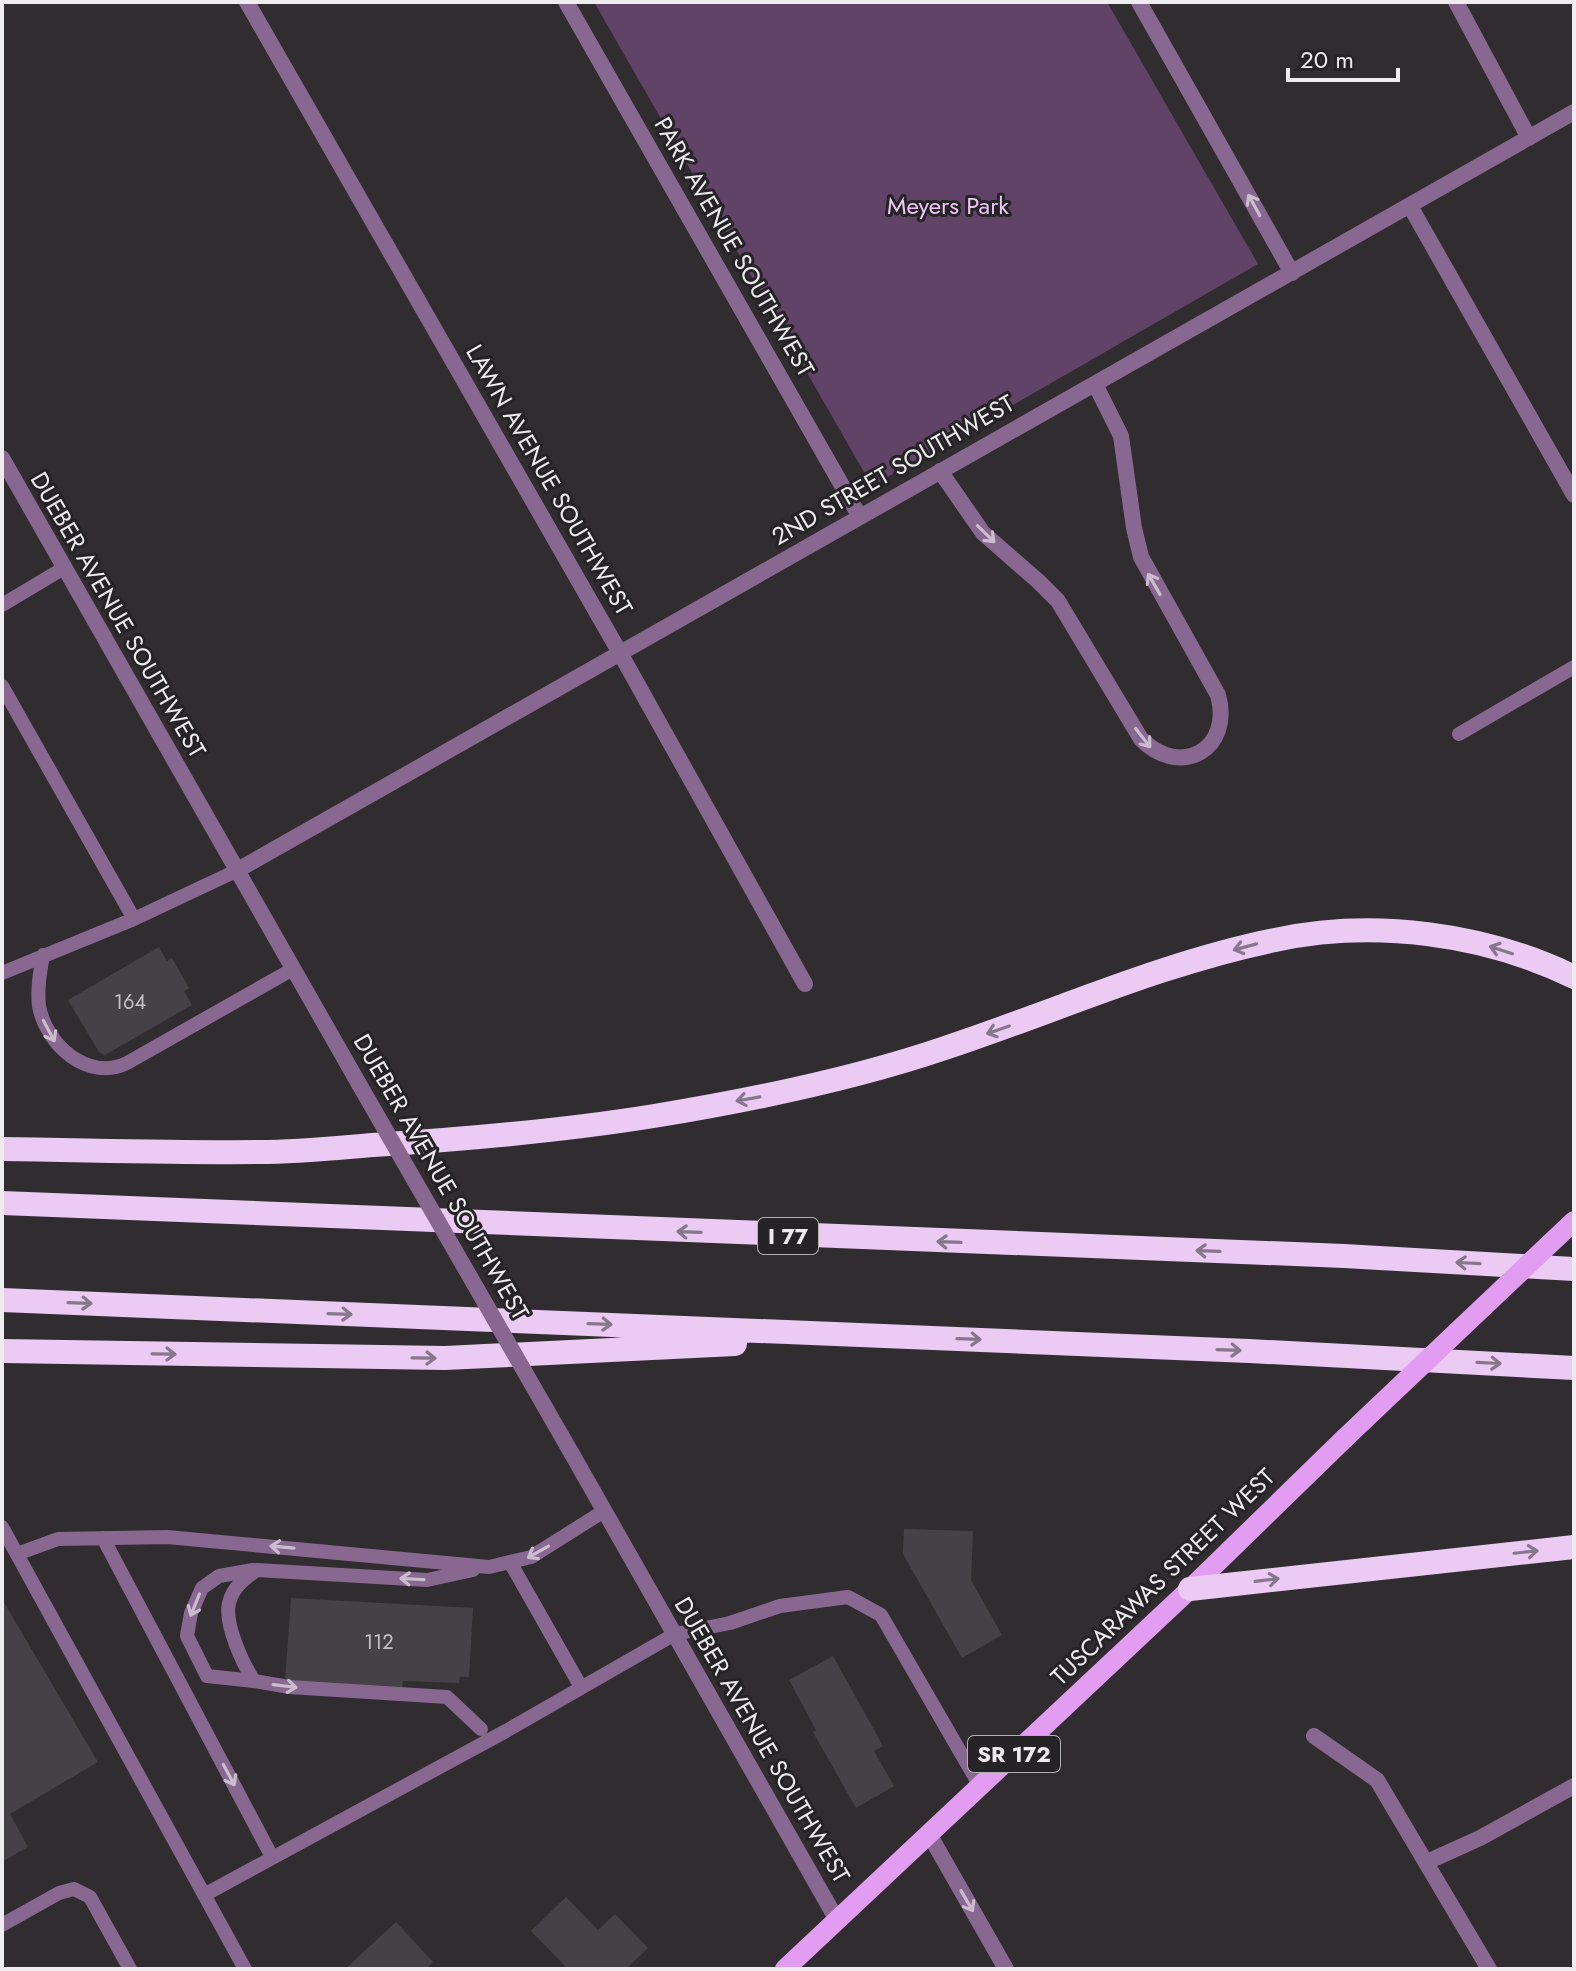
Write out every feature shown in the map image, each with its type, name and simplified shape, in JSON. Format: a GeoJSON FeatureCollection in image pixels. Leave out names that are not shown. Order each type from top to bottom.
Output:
{"type":"FeatureCollection","features":[{"type":"Feature","properties":{"kind":"highway"},"geometry":{"type":"LineString","coordinates":[[2,1149],[264,1152],[498,1137],[651,1117],[776,1094],[942,1050],[1209,957],[1277,939],[1343,930],[1405,933],[1479,942],[1574,977]]}},
{"type":"Feature","properties":{"kind":"highway","name":"I 77"},"geometry":{"type":"LineString","coordinates":[[2,1203],[1344,1256],[1574,1269]]}},
{"type":"Feature","properties":{"kind":"highway"},"geometry":{"type":"LineString","coordinates":[[2,1300],[892,1336],[1574,1368]]}},
{"type":"Feature","properties":{"kind":"highway"},"geometry":{"type":"LineString","coordinates":[[2,1351],[445,1358],[892,1336]]}},
{"type":"Feature","properties":{"kind":"highway"},"geometry":{"type":"LineString","coordinates":[[1190,1589],[1574,1547]]}},
{"type":"Feature","properties":{"kind":"main road","name":"TUSCARAWAS STREET WEST"},"geometry":{"type":"LineString","coordinates":[[785,1969],[1190,1589],[1574,1221]]}},
{"type":"Feature","properties":{"kind":"street","name":"LAWN AVENUE SOUTHWEST"},"geometry":{"type":"LineString","coordinates":[[247,2],[620,653],[805,984]]}},
{"type":"Feature","properties":{"kind":"street","name":"PARK AVENUE SOUTHWEST"},"geometry":{"type":"LineString","coordinates":[[566,2],[860,517]]}},
{"type":"Feature","properties":{"kind":"street"},"geometry":{"type":"LineString","coordinates":[[1139,2],[1292,273]]}},
{"type":"Feature","properties":{"kind":"street"},"geometry":{"type":"LineString","coordinates":[[1456,2],[1529,138]]}},
{"type":"Feature","properties":{"kind":"street","name":"2ND STREET SOUTHWEST"},"geometry":{"type":"LineString","coordinates":[[236,871],[1574,112]]}},
{"type":"Feature","properties":{"kind":"street"},"geometry":{"type":"LineString","coordinates":[[1410,206],[1574,495]]}},
{"type":"Feature","properties":{"kind":"street"},"geometry":{"type":"LineString","coordinates":[[940,471],[983,533],[1058,601],[1141,739],[1153,751],[1167,757],[1184,758],[1200,752],[1212,742],[1220,728],[1223,712],[1218,695],[1141,557],[1121,436],[1095,384]]}},
{"type":"Feature","properties":{"kind":"street","name":"DUEBER AVENUE SOUTHWEST"},"geometry":{"type":"LineString","coordinates":[[2,458],[837,1920]]}},
{"type":"Feature","properties":{"kind":"street"},"geometry":{"type":"LineString","coordinates":[[1314,1736],[1377,1780],[1489,1969]]}},
{"type":"Feature","properties":{"kind":"street"},"geometry":{"type":"LineString","coordinates":[[1427,1862],[1480,1838],[1574,1786]]}},
{"type":"Feature","properties":{"kind":"street"},"geometry":{"type":"LineString","coordinates":[[929,1834],[1006,1969]]}},
{"type":"Feature","properties":{"kind":"lane"},"geometry":{"type":"LineString","coordinates":[[2,605],[64,568]]}},
{"type":"Feature","properties":{"kind":"lane"},"geometry":{"type":"LineString","coordinates":[[1459,734],[1574,667]]}},
{"type":"Feature","properties":{"kind":"lane"},"geometry":{"type":"LineString","coordinates":[[2,686],[134,919]]}},
{"type":"Feature","properties":{"kind":"lane"},"geometry":{"type":"LineString","coordinates":[[2,973],[134,919],[236,871]]}},
{"type":"Feature","properties":{"kind":"lane"},"geometry":{"type":"LineString","coordinates":[[43,955],[39,1001],[50,1034],[72,1056],[86,1065],[102,1069],[127,1063],[293,969]]}},
{"type":"Feature","properties":{"kind":"lane"},"geometry":{"type":"LineString","coordinates":[[481,1729],[447,1697],[289,1687],[207,1676],[187,1636],[191,1613],[202,1588],[219,1576],[257,1570],[427,1580],[531,1557],[604,1511]]}},
{"type":"Feature","properties":{"kind":"lane"},"geometry":{"type":"LineString","coordinates":[[2,1527],[245,1969]]}},
{"type":"Feature","properties":{"kind":"lane"},"geometry":{"type":"LineString","coordinates":[[17,1554],[58,1539],[167,1537],[489,1567]]}},
{"type":"Feature","properties":{"kind":"lane"},"geometry":{"type":"LineString","coordinates":[[103,1538],[272,1857]]}},
{"type":"Feature","properties":{"kind":"lane"},"geometry":{"type":"LineString","coordinates":[[510,1562],[581,1687]]}},
{"type":"Feature","properties":{"kind":"lane"},"geometry":{"type":"LineString","coordinates":[[254,1681],[241,1661],[228,1605],[239,1582],[257,1570]]}},
{"type":"Feature","properties":{"kind":"lane"},"geometry":{"type":"LineString","coordinates":[[204,1895],[675,1634],[730,1623],[780,1606],[848,1597],[881,1615],[980,1786]]}},
{"type":"Feature","properties":{"kind":"lane"},"geometry":{"type":"LineString","coordinates":[[2,1925],[59,1893],[74,1889],[90,1897],[130,1969]]}},
{"type":"Feature","properties":{"kind":"green space","name":"Meyers Park"},"geometry":{"type":"Polygon","coordinates":[[[594,2],[1107,2],[1258,264],[872,486],[594,2]]]}},
{"type":"Feature","properties":{"kind":"building"},"geometry":{"type":"Polygon","coordinates":[[[159,947],[167,961],[172,958],[189,988],[184,991],[192,1005],[105,1055],[99,1052],[68,1000],[159,947]]]}},
{"type":"Feature","properties":{"kind":"building"},"geometry":{"type":"Polygon","coordinates":[[[904,1529],[973,1531],[971,1580],[1002,1635],[962,1658],[903,1554],[904,1529]]]}},
{"type":"Feature","properties":{"kind":"building"},"geometry":{"type":"Polygon","coordinates":[[[291,1598],[473,1608],[469,1677],[460,1677],[459,1683],[403,1681],[402,1689],[285,1682],[291,1598]]]}},
{"type":"Feature","properties":{"kind":"building"},"geometry":{"type":"Polygon","coordinates":[[[2,1599],[98,1762],[10,1814],[28,1847],[2,1862],[2,1599]]]}},
{"type":"Feature","properties":{"kind":"building"},"geometry":{"type":"Polygon","coordinates":[[[833,1656],[883,1746],[874,1751],[894,1786],[856,1808],[813,1732],[816,1730],[789,1680],[833,1656]]]}},
{"type":"Feature","properties":{"kind":"building"},"geometry":{"type":"Polygon","coordinates":[[[566,1897],[598,1930],[615,1914],[648,1948],[626,1969],[568,1969],[531,1931],[566,1897]]]}},
{"type":"Feature","properties":{"kind":"building"},"geometry":{"type":"Polygon","coordinates":[[[396,1922],[433,1962],[426,1969],[345,1969],[396,1922]]]}}]}
